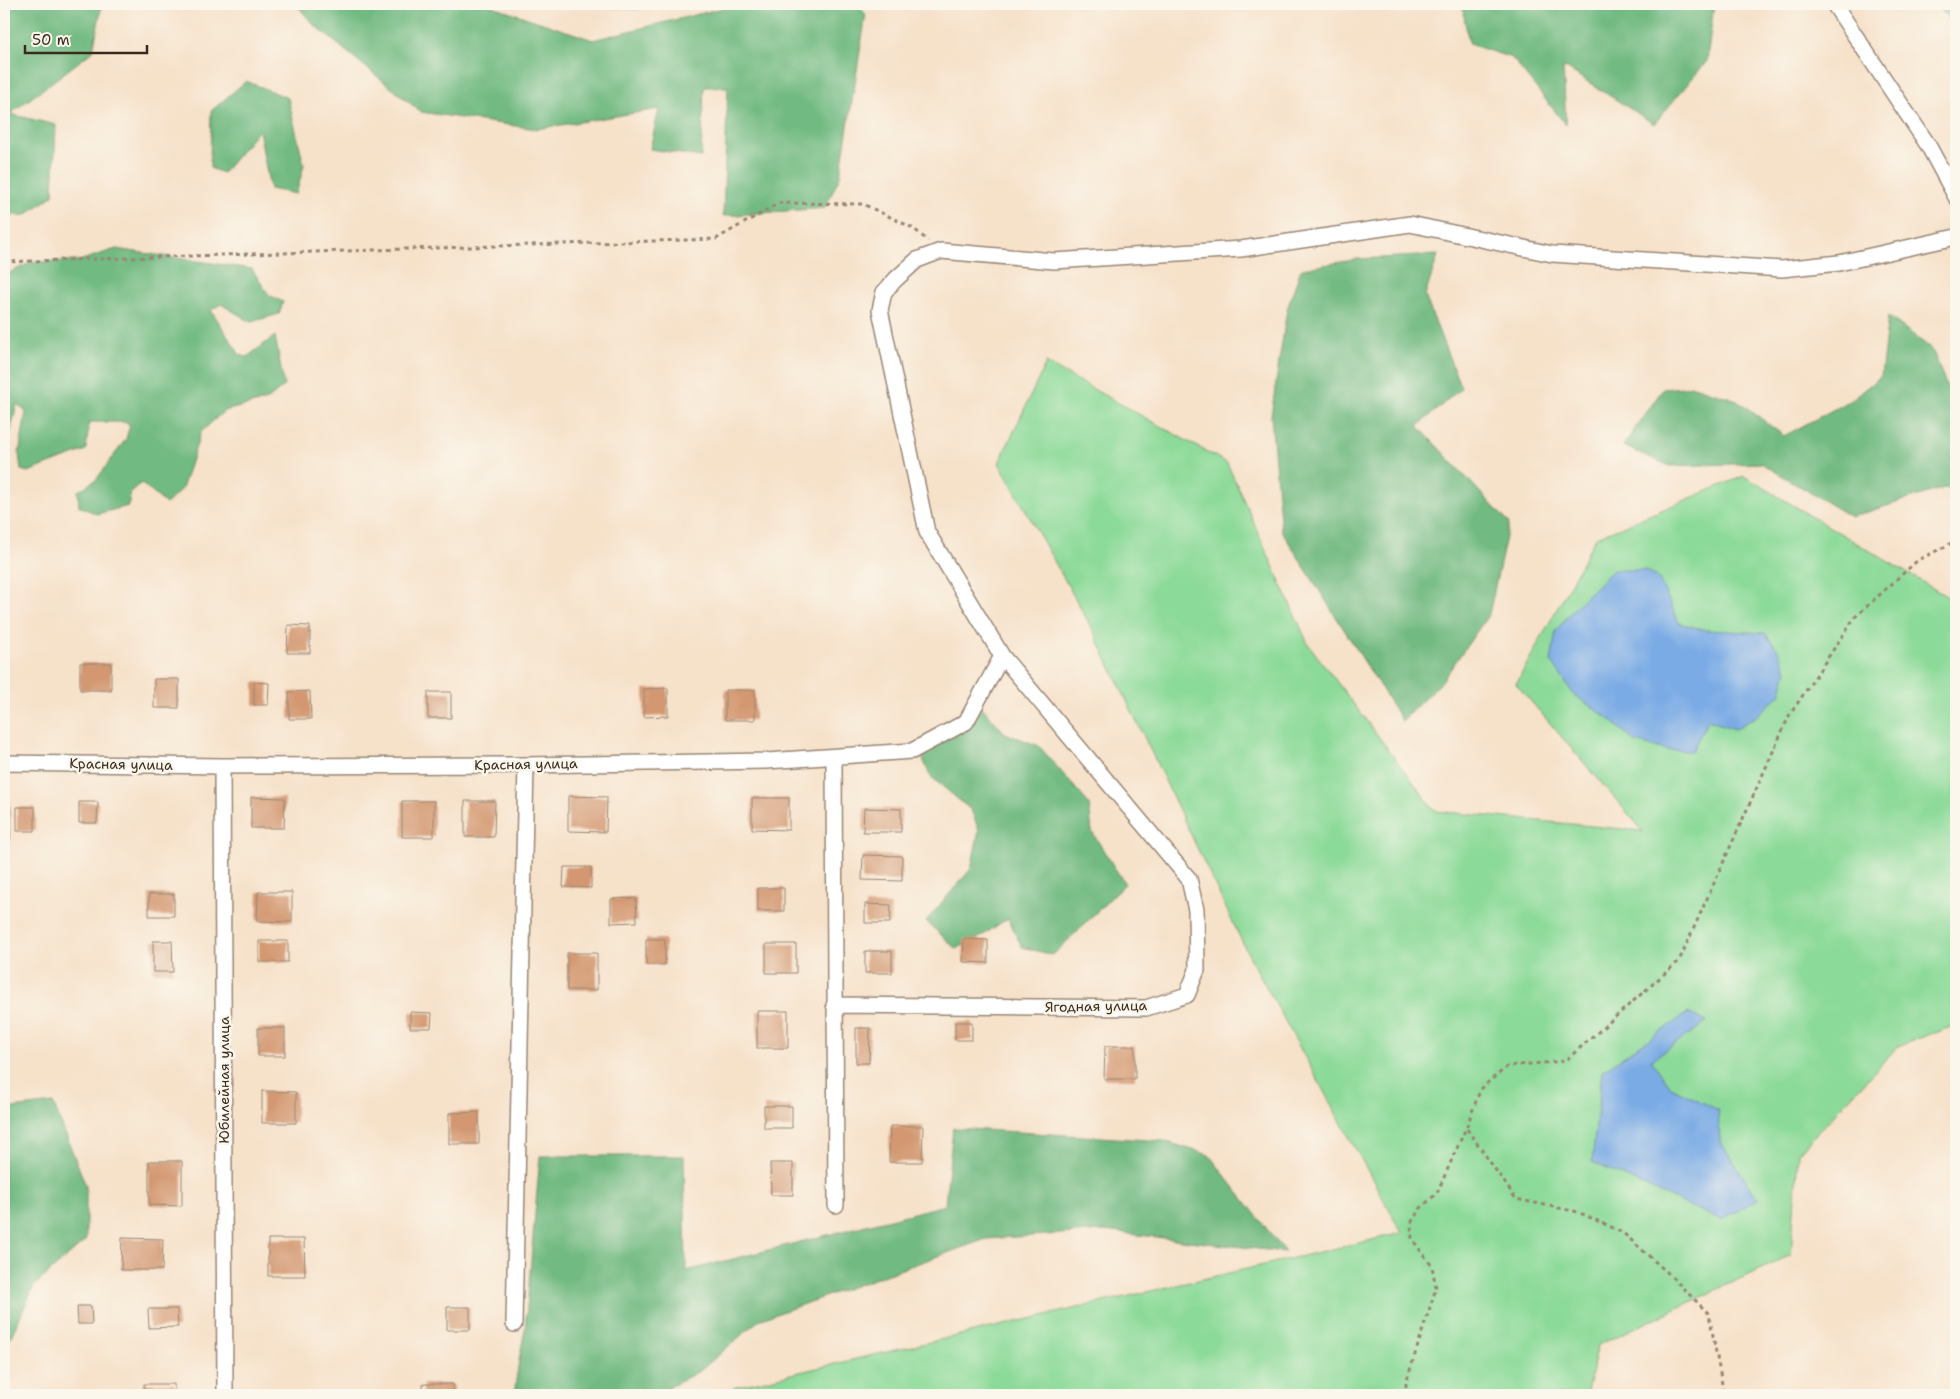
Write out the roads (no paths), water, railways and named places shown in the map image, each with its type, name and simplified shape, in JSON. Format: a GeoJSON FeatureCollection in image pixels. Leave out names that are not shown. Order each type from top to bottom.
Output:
{"type":"FeatureCollection","features":[{"type":"Feature","properties":{"kind":"street"},"geometry":{"type":"LineString","coordinates":[[1834,4],[1928,145],[1956,197]]}},
{"type":"Feature","properties":{"kind":"street","name":"Ягодная улица"},"geometry":{"type":"LineString","coordinates":[[834,1005],[1146,1008],[1186,994],[1197,970],[1196,910],[1189,878],[1002,656],[927,532],[880,310],[884,292],[917,260],[941,251],[1054,261],[1241,249],[1410,224],[1552,254],[1782,269],[1839,263],[1956,237]]}},
{"type":"Feature","properties":{"kind":"street","name":"Красная улица"},"geometry":{"type":"LineString","coordinates":[[4,762],[222,766],[526,765],[768,761],[912,751],[966,722],[1002,656]]}},
{"type":"Feature","properties":{"kind":"street"},"geometry":{"type":"LineString","coordinates":[[834,757],[836,1205]]}},
{"type":"Feature","properties":{"kind":"street"},"geometry":{"type":"LineString","coordinates":[[514,1324],[526,765]]}},
{"type":"Feature","properties":{"kind":"street","name":"Юбилейная улица"},"geometry":{"type":"LineString","coordinates":[[222,766],[225,1395]]}},
{"type":"Feature","properties":{"kind":"water"},"geometry":{"type":"Polygon","coordinates":[[[572,4],[671,4],[635,9],[572,4]]]}},
{"type":"Feature","properties":{"kind":"water"},"geometry":{"type":"Polygon","coordinates":[[[1613,570],[1645,570],[1659,579],[1679,623],[1705,630],[1765,633],[1778,650],[1787,671],[1780,695],[1755,717],[1735,729],[1708,720],[1692,751],[1667,750],[1635,742],[1611,720],[1574,695],[1551,661],[1556,631],[1576,606],[1613,570]]]}},
{"type":"Feature","properties":{"kind":"water"},"geometry":{"type":"Polygon","coordinates":[[[1688,1013],[1707,1022],[1651,1060],[1671,1087],[1718,1110],[1720,1141],[1758,1199],[1721,1220],[1592,1162],[1602,1071],[1688,1013]]]}}]}
